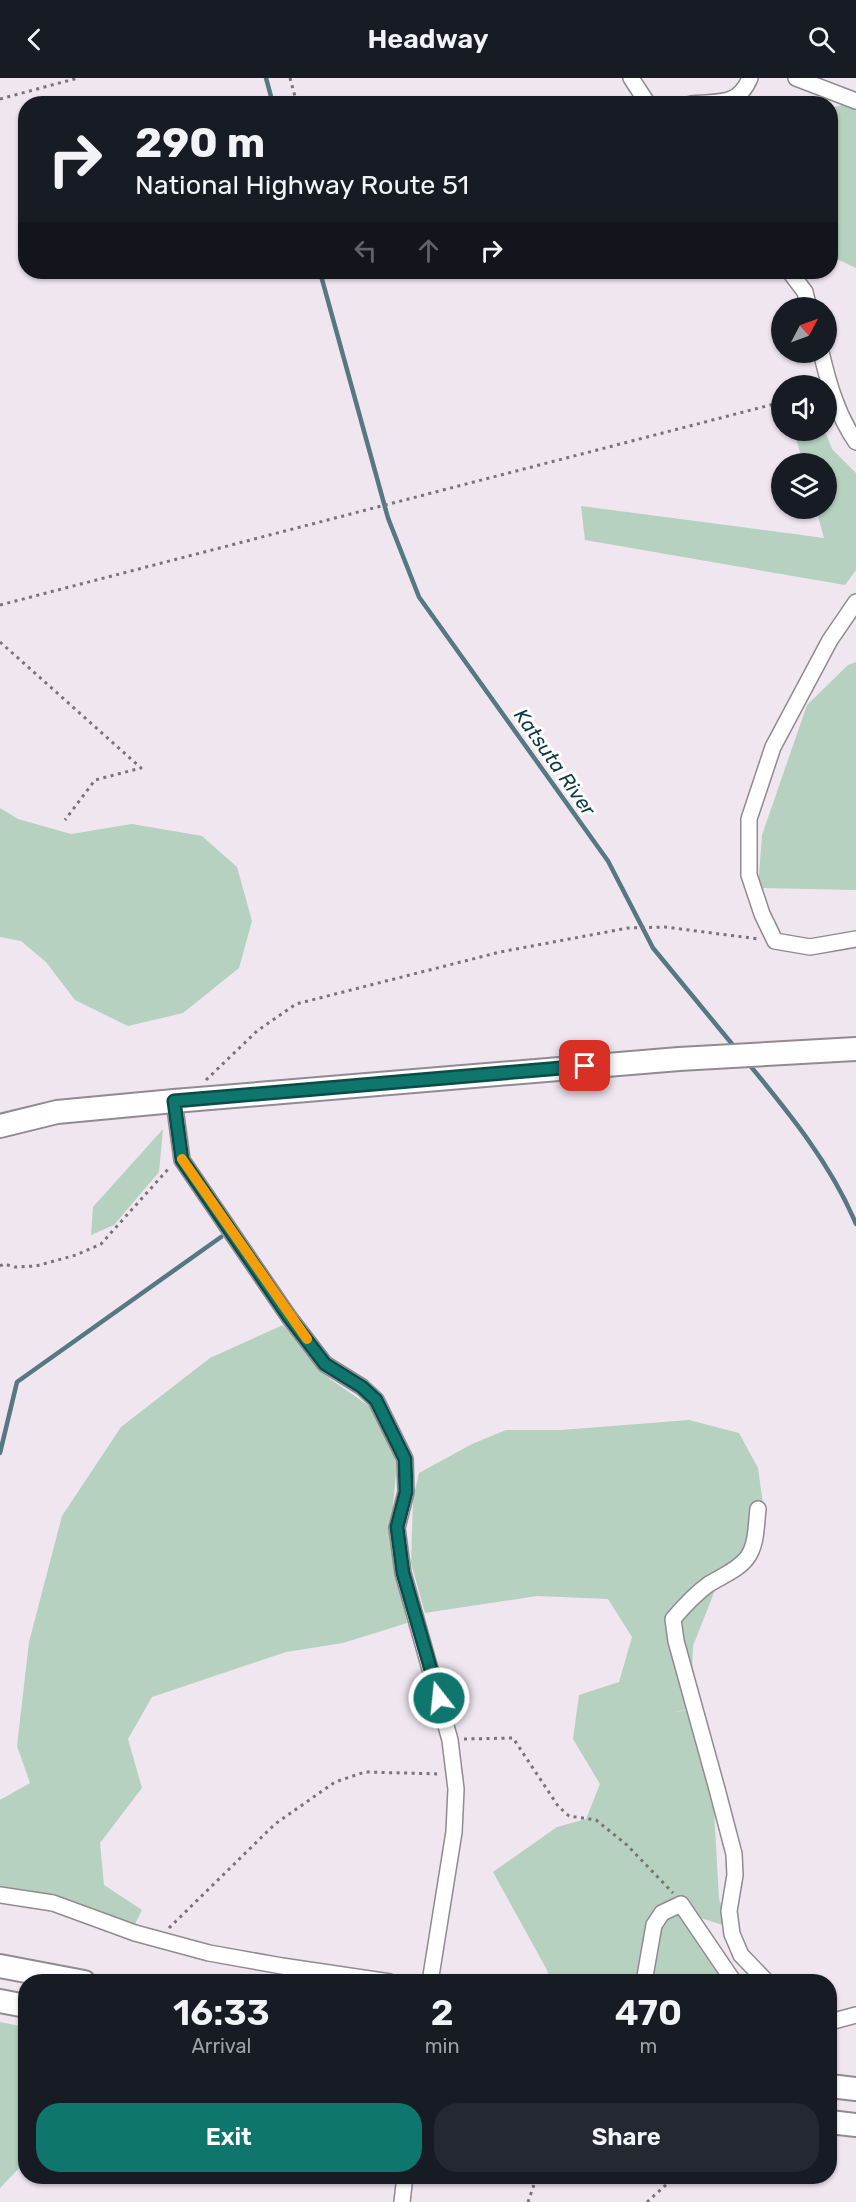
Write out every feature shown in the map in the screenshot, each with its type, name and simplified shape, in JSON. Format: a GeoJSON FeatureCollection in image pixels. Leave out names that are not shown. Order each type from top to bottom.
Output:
{"type":"FeatureCollection","features":[{"type":"Feature","properties":{"kind":"highway"},"geometry":{"type":"LineString","coordinates":[[0,1126],[57,1112],[180,1100],[679,1059],[856,1049]]}},
{"type":"Feature","properties":{"kind":"highway"},"geometry":{"type":"LineString","coordinates":[[0,1966],[42,1974]]}},
{"type":"Feature","properties":{"kind":"highway"},"geometry":{"type":"LineString","coordinates":[[0,2001],[18,2004]]}},
{"type":"Feature","properties":{"kind":"highway"},"geometry":{"type":"LineString","coordinates":[[837,2087],[856,2089]]}},
{"type":"Feature","properties":{"kind":"highway"},"geometry":{"type":"LineString","coordinates":[[837,2123],[856,2125]]}},
{"type":"Feature","properties":{"kind":"street"},"geometry":{"type":"LineString","coordinates":[[631,78],[643,96]]}},
{"type":"Feature","properties":{"kind":"street"},"geometry":{"type":"LineString","coordinates":[[739,96],[745,91],[750,78]]}},
{"type":"Feature","properties":{"kind":"street"},"geometry":{"type":"LineString","coordinates":[[796,78],[856,100]]}},
{"type":"Feature","properties":{"kind":"street"},"geometry":{"type":"LineString","coordinates":[[795,279],[806,297]]}},
{"type":"Feature","properties":{"kind":"street"},"geometry":{"type":"LineString","coordinates":[[824,363],[830,389],[845,425],[856,442]]}},
{"type":"Feature","properties":{"kind":"street"},"geometry":{"type":"LineString","coordinates":[[853,938],[810,947],[775,941],[762,914],[749,874],[749,819],[773,747],[830,640],[856,602]]}},
{"type":"Feature","properties":{"kind":"street"},"geometry":{"type":"LineString","coordinates":[[180,1100],[182,1160],[325,1364],[362,1387],[376,1400],[405,1459],[406,1492],[397,1527],[403,1573],[450,1740],[456,1789],[454,1832],[431,1974]]}},
{"type":"Feature","properties":{"kind":"street"},"geometry":{"type":"LineString","coordinates":[[758,1509],[754,1543],[748,1557],[740,1566],[710,1584],[687,1602],[673,1619],[675,1641],[734,1854],[735,1875],[729,1911],[732,1934],[741,1955],[759,1974]]}},
{"type":"Feature","properties":{"kind":"street"},"geometry":{"type":"LineString","coordinates":[[0,1895],[53,1903],[135,1933],[209,1953],[336,1974]]}},
{"type":"Feature","properties":{"kind":"street"},"geometry":{"type":"LineString","coordinates":[[645,1974],[654,1925],[662,1913],[681,1904],[729,1974]]}},
{"type":"Feature","properties":{"kind":"street"},"geometry":{"type":"LineString","coordinates":[[837,2020],[856,2015]]}},
{"type":"Feature","properties":{"kind":"street"},"geometry":{"type":"LineString","coordinates":[[402,2202],[404,2184]]}},
{"type":"Feature","properties":{"kind":"path"},"geometry":{"type":"LineString","coordinates":[[0,99],[78,78]]}},
{"type":"Feature","properties":{"kind":"path"},"geometry":{"type":"LineString","coordinates":[[290,78],[295,96]]}},
{"type":"Feature","properties":{"kind":"path"},"geometry":{"type":"LineString","coordinates":[[0,604],[771,405]]}},
{"type":"Feature","properties":{"kind":"path"},"geometry":{"type":"LineString","coordinates":[[0,642],[141,768],[95,780],[65,820]]}},
{"type":"Feature","properties":{"kind":"path"},"geometry":{"type":"LineString","coordinates":[[180,1100],[257,1031],[296,1004],[403,979],[500,952],[636,928],[665,927],[775,941]]}},
{"type":"Feature","properties":{"kind":"path"},"geometry":{"type":"LineString","coordinates":[[0,1266],[4,1264],[15,1267],[36,1266],[76,1255],[101,1244],[182,1155]]}},
{"type":"Feature","properties":{"kind":"path"},"geometry":{"type":"LineString","coordinates":[[450,1740],[513,1738],[558,1806],[569,1816],[596,1820],[604,1826],[658,1876],[681,1904]]}},
{"type":"Feature","properties":{"kind":"path"},"geometry":{"type":"LineString","coordinates":[[158,1939],[269,1830],[335,1782],[365,1772],[454,1775]]}},
{"type":"Feature","properties":{"kind":"path"},"geometry":{"type":"LineString","coordinates":[[528,2202],[534,2184]]}},
{"type":"Feature","properties":{"kind":"path"},"geometry":{"type":"LineString","coordinates":[[647,2202],[667,2184]]}},
{"type":"Feature","properties":{"kind":"green space"},"geometry":{"type":"Polygon","coordinates":[[[856,101],[856,268],[838,259],[838,106],[856,101]]]}},
{"type":"Feature","properties":{"kind":"green space"},"geometry":{"type":"Polygon","coordinates":[[[797,441],[829,441],[836,453],[800,453],[797,441]]]}},
{"type":"Feature","properties":{"kind":"green space"},"geometry":{"type":"Polygon","coordinates":[[[837,454],[856,473],[856,570],[845,585],[585,540],[581,506],[824,538],[819,519],[837,519],[837,454]]]}},
{"type":"Feature","properties":{"kind":"green space"},"geometry":{"type":"Polygon","coordinates":[[[856,662],[856,890],[758,888],[762,835],[807,705],[848,665],[856,662]]]}},
{"type":"Feature","properties":{"kind":"green space"},"geometry":{"type":"Polygon","coordinates":[[[0,808],[18,819],[71,834],[132,824],[202,836],[237,867],[252,921],[239,968],[183,1013],[128,1026],[75,1000],[46,962],[21,941],[0,937],[0,808]]]}},
{"type":"Feature","properties":{"kind":"green space"},"geometry":{"type":"Polygon","coordinates":[[[163,1129],[159,1172],[114,1225],[91,1235],[93,1207],[163,1129]]]}},
{"type":"Feature","properties":{"kind":"green space"},"geometry":{"type":"Polygon","coordinates":[[[283,1325],[330,1379],[375,1410],[397,1463],[391,1527],[407,1623],[343,1643],[286,1652],[152,1697],[128,1739],[142,1788],[100,1843],[104,1885],[142,1910],[134,1926],[0,1890],[0,1800],[30,1783],[17,1746],[29,1642],[62,1516],[121,1427],[210,1358],[283,1325]]]}},
{"type":"Feature","properties":{"kind":"green space"},"geometry":{"type":"Polygon","coordinates":[[[689,1420],[739,1433],[758,1468],[763,1504],[747,1553],[719,1580],[693,1646],[691,1708],[672,1713],[690,1709],[713,1792],[719,1899],[729,1927],[682,1912],[728,1974],[548,1974],[493,1872],[557,1827],[586,1819],[600,1784],[573,1739],[579,1695],[619,1682],[632,1637],[608,1599],[537,1596],[425,1613],[411,1563],[413,1499],[419,1473],[472,1444],[506,1430],[561,1430],[689,1420]]]}},
{"type":"Feature","properties":{"kind":"green space"},"geometry":{"type":"Polygon","coordinates":[[[0,2022],[18,2026],[18,2169],[0,2188],[0,2022]]]}},
{"type":"Feature","properties":{"kind":"waterway","name":"Katsuta River"},"geometry":{"type":"LineString","coordinates":[[266,78],[271,96]]}},
{"type":"Feature","properties":{"kind":"waterway","name":"Katsuta River"},"geometry":{"type":"LineString","coordinates":[[322,279],[388,518],[419,597],[608,861],[653,948],[737,1050]]}},
{"type":"Feature","properties":{"kind":"waterway","name":"Katsuta River"},"geometry":{"type":"LineString","coordinates":[[748,1063],[794,1120],[822,1160],[856,1224]]}},
{"type":"Feature","properties":{"kind":"waterway"},"geometry":{"type":"LineString","coordinates":[[0,1453],[17,1382],[221,1237]]}},
{"type":"Feature","properties":{"kind":"slow traffic"},"geometry":{"type":"LineString","coordinates":[[182,1159],[289,1317],[307,1339]]}},
{"type":"Feature","properties":{"kind":"route"},"geometry":{"type":"LineString","coordinates":[[439,1698],[403,1573],[397,1527],[406,1492],[405,1459],[376,1400],[362,1387],[325,1364],[289,1317],[182,1160],[174,1101],[585,1066]]}}]}
